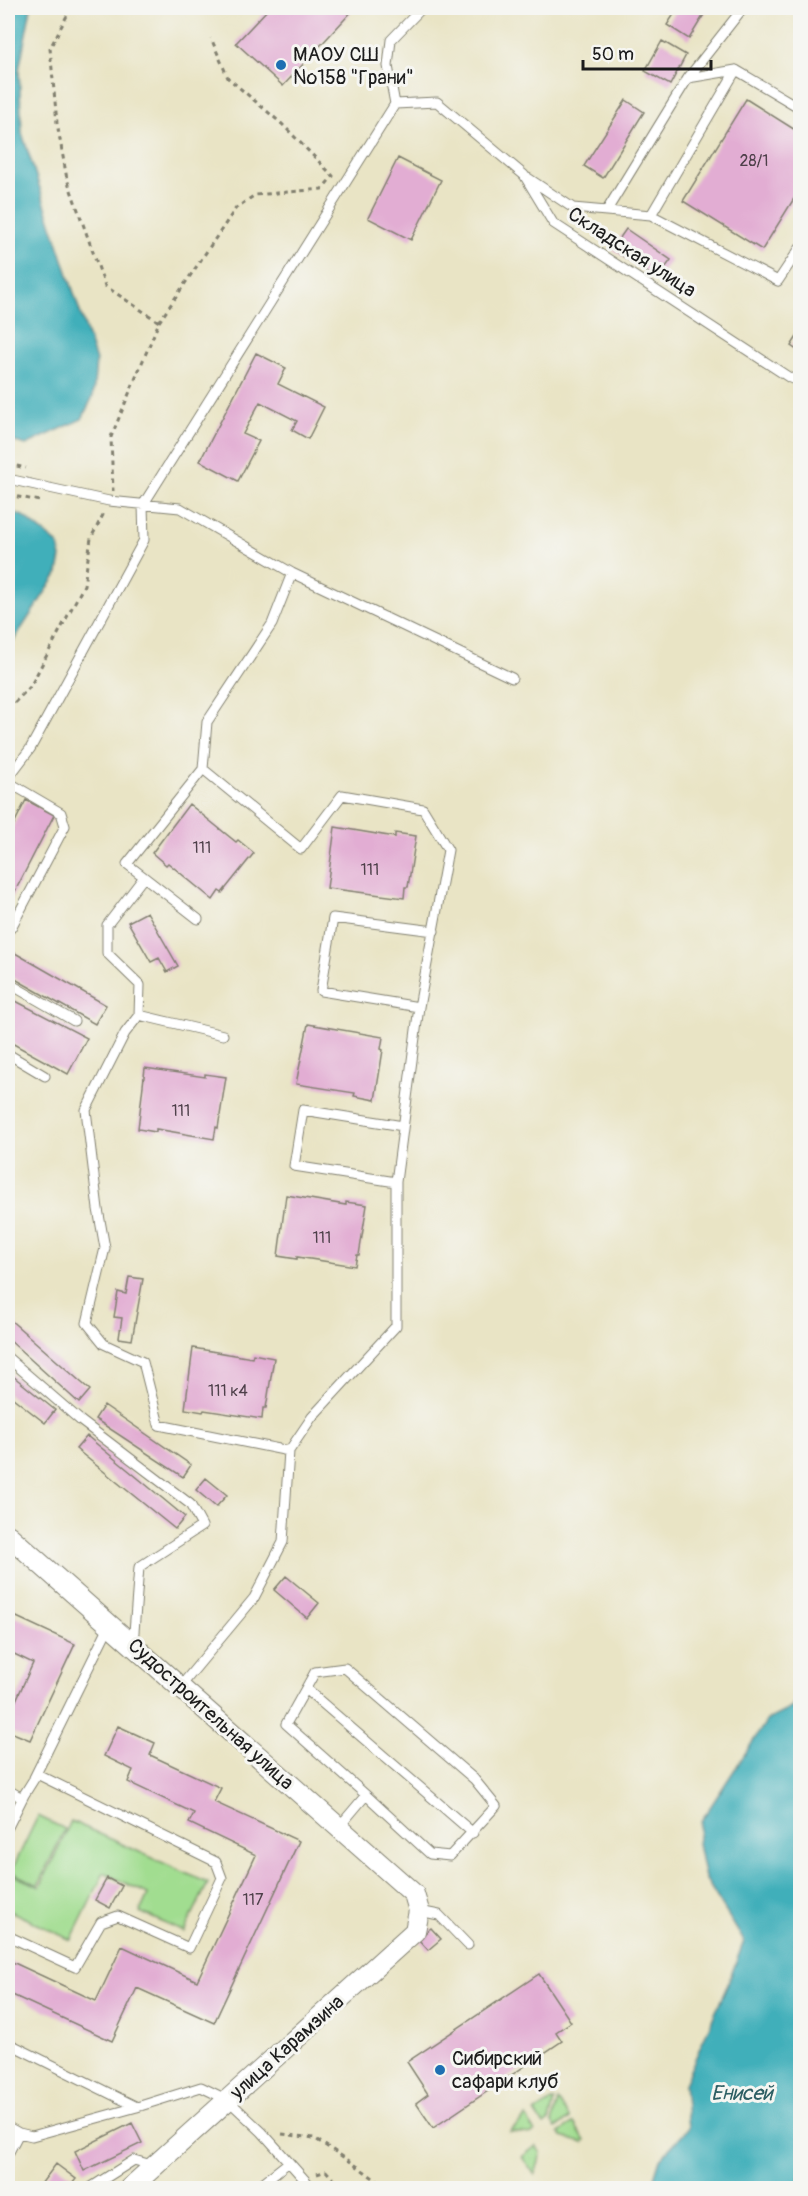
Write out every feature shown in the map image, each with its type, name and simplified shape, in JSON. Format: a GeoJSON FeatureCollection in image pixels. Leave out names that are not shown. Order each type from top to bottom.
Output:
{"type":"FeatureCollection","features":[{"type":"Feature","properties":{"kind":"street","name":"Судостроительная улица"},"geometry":{"type":"LineString","coordinates":[[8,1535],[339,1827],[417,1902]]}},
{"type":"Feature","properties":{"kind":"street","name":"улица Карамзина"},"geometry":{"type":"LineString","coordinates":[[130,2188],[415,1931],[417,1902]]}},
{"type":"Feature","properties":{"kind":"lane"},"geometry":{"type":"LineString","coordinates":[[8,927],[11,928],[65,826],[61,813],[8,780],[30,749],[144,540],[143,505],[395,104],[388,66],[391,40],[422,8]]}},
{"type":"Feature","properties":{"kind":"lane"},"geometry":{"type":"LineString","coordinates":[[607,210],[688,78],[743,8]]}},
{"type":"Feature","properties":{"kind":"lane"},"geometry":{"type":"LineString","coordinates":[[688,78],[736,69],[801,108]]}},
{"type":"Feature","properties":{"kind":"lane"},"geometry":{"type":"LineString","coordinates":[[651,215],[736,69]]}},
{"type":"Feature","properties":{"kind":"lane","name":"Складская улица"},"geometry":{"type":"LineString","coordinates":[[395,104],[438,102],[524,175],[553,222],[790,378],[801,382]]}},
{"type":"Feature","properties":{"kind":"lane"},"geometry":{"type":"LineString","coordinates":[[524,175],[573,208],[651,215],[778,281],[801,248]]}},
{"type":"Feature","properties":{"kind":"lane"},"geometry":{"type":"LineString","coordinates":[[8,478],[109,501],[180,508],[292,573],[512,678]]}},
{"type":"Feature","properties":{"kind":"lane"},"geometry":{"type":"LineString","coordinates":[[198,919],[128,864],[203,770],[207,722],[272,624],[292,573]]}},
{"type":"Feature","properties":{"kind":"lane"},"geometry":{"type":"LineString","coordinates":[[180,1687],[254,1598],[283,1542],[289,1451],[312,1417],[396,1326],[396,1182],[419,1007],[448,850],[423,809],[342,795],[301,849],[203,770]]}},
{"type":"Feature","properties":{"kind":"lane"},"geometry":{"type":"LineString","coordinates":[[144,878],[107,925],[107,953],[140,985],[139,1015],[125,1033],[86,1110],[105,1248],[87,1323],[104,1344],[143,1362],[159,1425],[289,1451]]}},
{"type":"Feature","properties":{"kind":"lane"},"geometry":{"type":"LineString","coordinates":[[419,1007],[321,991],[333,918],[434,931]]}},
{"type":"Feature","properties":{"kind":"lane"},"geometry":{"type":"LineString","coordinates":[[8,983],[75,1021]]}},
{"type":"Feature","properties":{"kind":"lane"},"geometry":{"type":"LineString","coordinates":[[139,1015],[222,1035]]}},
{"type":"Feature","properties":{"kind":"lane"},"geometry":{"type":"LineString","coordinates":[[8,1054],[45,1076]]}},
{"type":"Feature","properties":{"kind":"lane"},"geometry":{"type":"LineString","coordinates":[[396,1182],[294,1166],[303,1110],[403,1126]]}},
{"type":"Feature","properties":{"kind":"lane"},"geometry":{"type":"LineString","coordinates":[[8,1358],[81,1420],[190,1504],[202,1526],[139,1567],[133,1645]]}},
{"type":"Feature","properties":{"kind":"lane"},"geometry":{"type":"LineString","coordinates":[[8,1827],[37,1774],[110,1624]]}},
{"type":"Feature","properties":{"kind":"lane"},"geometry":{"type":"LineString","coordinates":[[345,1668],[474,1779],[496,1806],[450,1856],[430,1854],[286,1724],[306,1689],[315,1672],[345,1668]]}},
{"type":"Feature","properties":{"kind":"lane"},"geometry":{"type":"LineString","coordinates":[[306,1689],[473,1833]]}},
{"type":"Feature","properties":{"kind":"lane"},"geometry":{"type":"LineString","coordinates":[[8,1936],[75,1967],[101,1922],[118,1916],[189,1948],[222,1878],[216,1862],[37,1774]]}},
{"type":"Feature","properties":{"kind":"lane"},"geometry":{"type":"LineString","coordinates":[[8,1790],[22,1798]]}},
{"type":"Feature","properties":{"kind":"lane"},"geometry":{"type":"LineString","coordinates":[[339,1827],[366,1796]]}},
{"type":"Feature","properties":{"kind":"lane"},"geometry":{"type":"LineString","coordinates":[[417,1902],[439,1915],[468,1945]]}},
{"type":"Feature","properties":{"kind":"lane"},"geometry":{"type":"LineString","coordinates":[[8,2043],[137,2107]]}},
{"type":"Feature","properties":{"kind":"lane"},"geometry":{"type":"LineString","coordinates":[[8,2127],[32,2136],[201,2087],[228,2100],[262,2132],[312,2188]]}},
{"type":"Feature","properties":{"kind":"lane"},"geometry":{"type":"LineString","coordinates":[[8,2154],[19,2133]]}},
{"type":"Feature","properties":{"kind":"lane"},"geometry":{"type":"LineString","coordinates":[[90,2188],[134,2160],[155,2166]]}},
{"type":"Feature","properties":{"kind":"lane"},"geometry":{"type":"LineString","coordinates":[[256,2188],[289,2162]]}},
{"type":"Feature","properties":{"kind":"path"},"geometry":{"type":"LineString","coordinates":[[71,8],[50,48],[57,123],[67,179],[105,286],[159,322]]}},
{"type":"Feature","properties":{"kind":"path"},"geometry":{"type":"LineString","coordinates":[[8,709],[30,687],[84,585],[91,538],[114,488],[111,437],[159,322],[236,208],[255,195],[322,189],[333,176],[282,124],[228,78],[211,38]]}},
{"type":"Feature","properties":{"kind":"path"},"geometry":{"type":"LineString","coordinates":[[262,2132],[314,2138],[387,2188]]}},
{"type":"Feature","properties":{"kind":"path"},"geometry":{"type":"LineString","coordinates":[[326,2171],[342,2188]]}},
{"type":"Feature","properties":{"kind":"green space"},"geometry":{"type":"Polygon","coordinates":[[[38,1816],[65,1829],[38,1885],[11,1872],[38,1816]]]}},
{"type":"Feature","properties":{"kind":"green space"},"geometry":{"type":"Polygon","coordinates":[[[71,1821],[208,1883],[184,1932],[140,1912],[148,1894],[104,1873],[71,1940],[8,1910],[8,1881],[11,1874],[40,1887],[71,1821]]]}},
{"type":"Feature","properties":{"kind":"green space"},"geometry":{"type":"Polygon","coordinates":[[[554,2101],[549,2121],[544,2125],[535,2112],[554,2101]]]}},
{"type":"Feature","properties":{"kind":"green space"},"geometry":{"type":"Polygon","coordinates":[[[558,2101],[570,2119],[556,2128],[552,2123],[558,2101]]]}},
{"type":"Feature","properties":{"kind":"green space"},"geometry":{"type":"Polygon","coordinates":[[[526,2117],[535,2131],[532,2134],[510,2132],[526,2117]]]}},
{"type":"Feature","properties":{"kind":"green space"},"geometry":{"type":"Polygon","coordinates":[[[574,2123],[585,2141],[583,2143],[562,2137],[559,2133],[574,2123]]]}},
{"type":"Feature","properties":{"kind":"green space"},"geometry":{"type":"Polygon","coordinates":[[[536,2146],[541,2153],[535,2175],[522,2157],[536,2146]]]}},
{"type":"Feature","properties":{"kind":"water"},"geometry":{"type":"Polygon","coordinates":[[[8,8],[31,8],[19,70],[22,133],[96,361],[93,396],[82,419],[26,445],[8,440],[8,8]]]}},
{"type":"Feature","properties":{"kind":"water"},"geometry":{"type":"Polygon","coordinates":[[[8,513],[23,516],[58,544],[61,557],[58,573],[8,649],[8,513]]]}},
{"type":"Feature","properties":{"kind":"water","name":"Енисей"},"geometry":{"type":"Polygon","coordinates":[[[800,1694],[800,2188],[651,2188],[660,2159],[688,2128],[684,2084],[744,1941],[705,1878],[698,1844],[701,1821],[767,1720],[791,1708],[800,1694]]]}},
{"type":"Feature","properties":{"kind":"building","name":"МАОУ СШ №158 \"Грани\""},"geometry":{"type":"Polygon","coordinates":[[[269,8],[355,8],[283,86],[236,43],[269,8]]]}},
{"type":"Feature","properties":{"kind":"building"},"geometry":{"type":"Polygon","coordinates":[[[678,8],[708,8],[689,39],[667,25],[678,8]]]}},
{"type":"Feature","properties":{"kind":"building"},"geometry":{"type":"Polygon","coordinates":[[[662,41],[686,55],[670,85],[645,71],[662,41]]]}},
{"type":"Feature","properties":{"kind":"building"},"geometry":{"type":"Polygon","coordinates":[[[746,99],[800,133],[800,189],[762,250],[683,201],[746,99]]]}},
{"type":"Feature","properties":{"kind":"building"},"geometry":{"type":"Polygon","coordinates":[[[626,100],[644,112],[603,178],[584,166],[626,100]]]}},
{"type":"Feature","properties":{"kind":"building"},"geometry":{"type":"Polygon","coordinates":[[[398,158],[441,180],[411,240],[368,218],[398,158]]]}},
{"type":"Feature","properties":{"kind":"building"},"geometry":{"type":"Polygon","coordinates":[[[626,229],[671,260],[657,279],[612,249],[626,229]]]}},
{"type":"Feature","properties":{"kind":"building"},"geometry":{"type":"Polygon","coordinates":[[[800,332],[800,352],[791,346],[800,332]]]}},
{"type":"Feature","properties":{"kind":"building"},"geometry":{"type":"Polygon","coordinates":[[[256,353],[286,368],[278,384],[324,407],[308,439],[292,430],[297,421],[260,402],[243,434],[259,441],[238,481],[200,461],[256,353]]]}},
{"type":"Feature","properties":{"kind":"building"},"geometry":{"type":"Polygon","coordinates":[[[26,800],[54,815],[8,905],[8,836],[26,800]]]}},
{"type":"Feature","properties":{"kind":"building"},"geometry":{"type":"Polygon","coordinates":[[[189,804],[236,842],[238,840],[254,853],[222,893],[219,891],[213,900],[168,863],[166,865],[152,853],[189,804]]]}},
{"type":"Feature","properties":{"kind":"building"},"geometry":{"type":"Polygon","coordinates":[[[335,827],[395,837],[395,833],[416,836],[408,887],[405,887],[404,898],[327,888],[335,827]]]}},
{"type":"Feature","properties":{"kind":"building"},"geometry":{"type":"Polygon","coordinates":[[[147,912],[178,966],[167,972],[159,958],[151,962],[128,922],[147,912]]]}},
{"type":"Feature","properties":{"kind":"building"},"geometry":{"type":"Polygon","coordinates":[[[8,949],[106,1005],[95,1024],[8,975],[8,949]]]}},
{"type":"Feature","properties":{"kind":"building"},"geometry":{"type":"Polygon","coordinates":[[[8,997],[87,1038],[68,1074],[8,1041],[8,997]]]}},
{"type":"Feature","properties":{"kind":"building"},"geometry":{"type":"Polygon","coordinates":[[[308,1024],[383,1037],[375,1100],[354,1096],[355,1093],[296,1084],[308,1024]]]}},
{"type":"Feature","properties":{"kind":"building"},"geometry":{"type":"Polygon","coordinates":[[[145,1068],[205,1077],[205,1074],[226,1077],[218,1128],[216,1127],[214,1139],[156,1129],[156,1132],[138,1129],[145,1068]]]}},
{"type":"Feature","properties":{"kind":"building"},"geometry":{"type":"Polygon","coordinates":[[[286,1195],[346,1205],[346,1202],[367,1205],[359,1255],[357,1255],[355,1266],[278,1256],[286,1195]]]}},
{"type":"Feature","properties":{"kind":"building"},"geometry":{"type":"Polygon","coordinates":[[[129,1277],[143,1279],[132,1340],[119,1338],[122,1318],[114,1317],[118,1292],[126,1294],[129,1277]]]}},
{"type":"Feature","properties":{"kind":"building"},"geometry":{"type":"Polygon","coordinates":[[[8,1318],[90,1390],[79,1403],[8,1339],[8,1318]]]}},
{"type":"Feature","properties":{"kind":"building"},"geometry":{"type":"Polygon","coordinates":[[[193,1348],[252,1358],[253,1354],[274,1358],[266,1408],[263,1408],[262,1419],[185,1409],[193,1348]]]}},
{"type":"Feature","properties":{"kind":"building"},"geometry":{"type":"Polygon","coordinates":[[[8,1372],[55,1410],[45,1423],[8,1394],[8,1372]]]}},
{"type":"Feature","properties":{"kind":"building"},"geometry":{"type":"Polygon","coordinates":[[[104,1405],[191,1465],[183,1477],[95,1419],[104,1405]]]}},
{"type":"Feature","properties":{"kind":"building"},"geometry":{"type":"Polygon","coordinates":[[[87,1436],[185,1517],[175,1529],[76,1449],[87,1436]]]}},
{"type":"Feature","properties":{"kind":"building"},"geometry":{"type":"Polygon","coordinates":[[[206,1478],[227,1495],[216,1507],[196,1490],[206,1478]]]}},
{"type":"Feature","properties":{"kind":"building"},"geometry":{"type":"Polygon","coordinates":[[[286,1576],[319,1603],[307,1618],[274,1590],[286,1576]]]}},
{"type":"Feature","properties":{"kind":"building"},"geometry":{"type":"Polygon","coordinates":[[[8,1613],[75,1644],[30,1740],[8,1731],[8,1718],[33,1663],[8,1651],[8,1613]]]}},
{"type":"Feature","properties":{"kind":"building"},"geometry":{"type":"Polygon","coordinates":[[[118,1726],[155,1743],[150,1755],[221,1788],[214,1802],[299,1841],[214,2023],[137,1988],[112,2041],[8,1993],[8,1960],[96,2001],[122,1946],[197,1981],[256,1855],[189,1823],[194,1813],[128,1782],[133,1770],[104,1756],[118,1726]]]}},
{"type":"Feature","properties":{"kind":"building"},"geometry":{"type":"Polygon","coordinates":[[[107,1878],[122,1886],[110,1908],[95,1900],[107,1878]]]}},
{"type":"Feature","properties":{"kind":"building"},"geometry":{"type":"Polygon","coordinates":[[[431,1928],[441,1939],[428,1950],[418,1939],[431,1928]]]}},
{"type":"Feature","properties":{"kind":"building"},"geometry":{"type":"Polygon","coordinates":[[[539,1974],[571,2022],[556,2032],[562,2041],[433,2128],[416,2103],[428,2094],[407,2062],[539,1974]]]}},
{"type":"Feature","properties":{"kind":"building"},"geometry":{"type":"Polygon","coordinates":[[[132,2123],[142,2143],[84,2171],[75,2151],[132,2123]]]}},
{"type":"Feature","properties":{"kind":"building"},"geometry":{"type":"Polygon","coordinates":[[[56,2164],[76,2179],[69,2188],[38,2188],[56,2164]]]}},
{"type":"Feature","properties":{"kind":"place","name":"МАОУ СШ №158 \"Грани\""},"geometry":{"type":"Point","coordinates":[281,65]}},
{"type":"Feature","properties":{"kind":"place","name":"Сибирский сафари клуб"},"geometry":{"type":"Point","coordinates":[440,2070]}}]}
